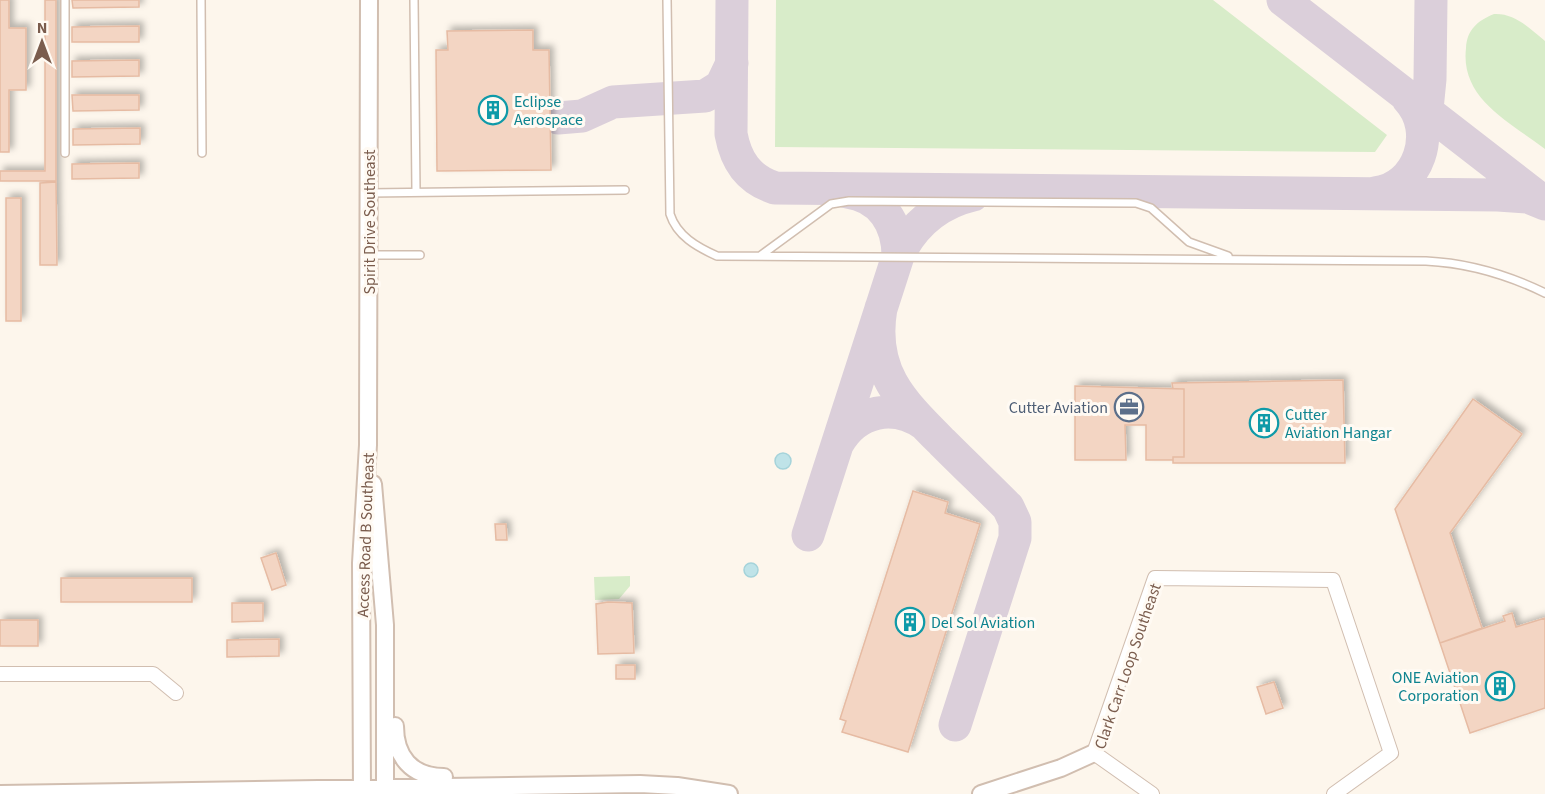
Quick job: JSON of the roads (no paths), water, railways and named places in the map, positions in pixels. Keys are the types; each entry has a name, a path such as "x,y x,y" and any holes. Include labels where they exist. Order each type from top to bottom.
{"street":[{"name":"Spirit Drive Southeast","path":"368,445 369,0"},
{"name":"Access Road B Southeast","path":"368,445 385,625 385,790"},
{"name":"Access Road B Southeast","path":"362,790 361,563 368,445"},
{"name":"Clark Carr Loop Southeast","path":"1152,794 1094,753 1155,578 1333,580 1391,753 1334,794"},
{"path":"385,625 394,657 395,741 402,759 415,770 428,776 499,776 521,785"},
{"path":"0,674 153,674 176,693"},
{"path":"981,794 1061,768 1094,753"},
{"path":"0,794 385,790 521,785 729,794"}],"lane":[{"path":"65,0 65,153"},
{"path":"201,0 202,153"},
{"path":"414,0 416,191"},
{"path":"667,0 672,221 693,244 711,253 728,258 1444,262 1500,274 1545,294"},
{"path":"369,193 416,191 564,193 625,190"},
{"path":"752,258 770,251 831,204 849,201 1136,203 1151,208 1189,242 1197,246 1227,256 1254,260"},
{"path":"369,255 420,255"}],"water":[{"path":"783,453 789,455 791,461 789,467 783,469 777,467 775,461 777,455"},
{"path":"748,563 754,563 758,570 754,577 748,577 744,573 744,567"}],"place":[{"name":"Eclipse Aerospace","path":"493,110"},
{"name":"Cutter Aviation","path":"1129,407"},
{"name":"Cutter Aviation Hangar","path":"1264,423"},
{"name":"Del Sol Aviation","path":"910,622"},
{"name":"ONE Aviation Corporation","path":"1500,686"}]}
